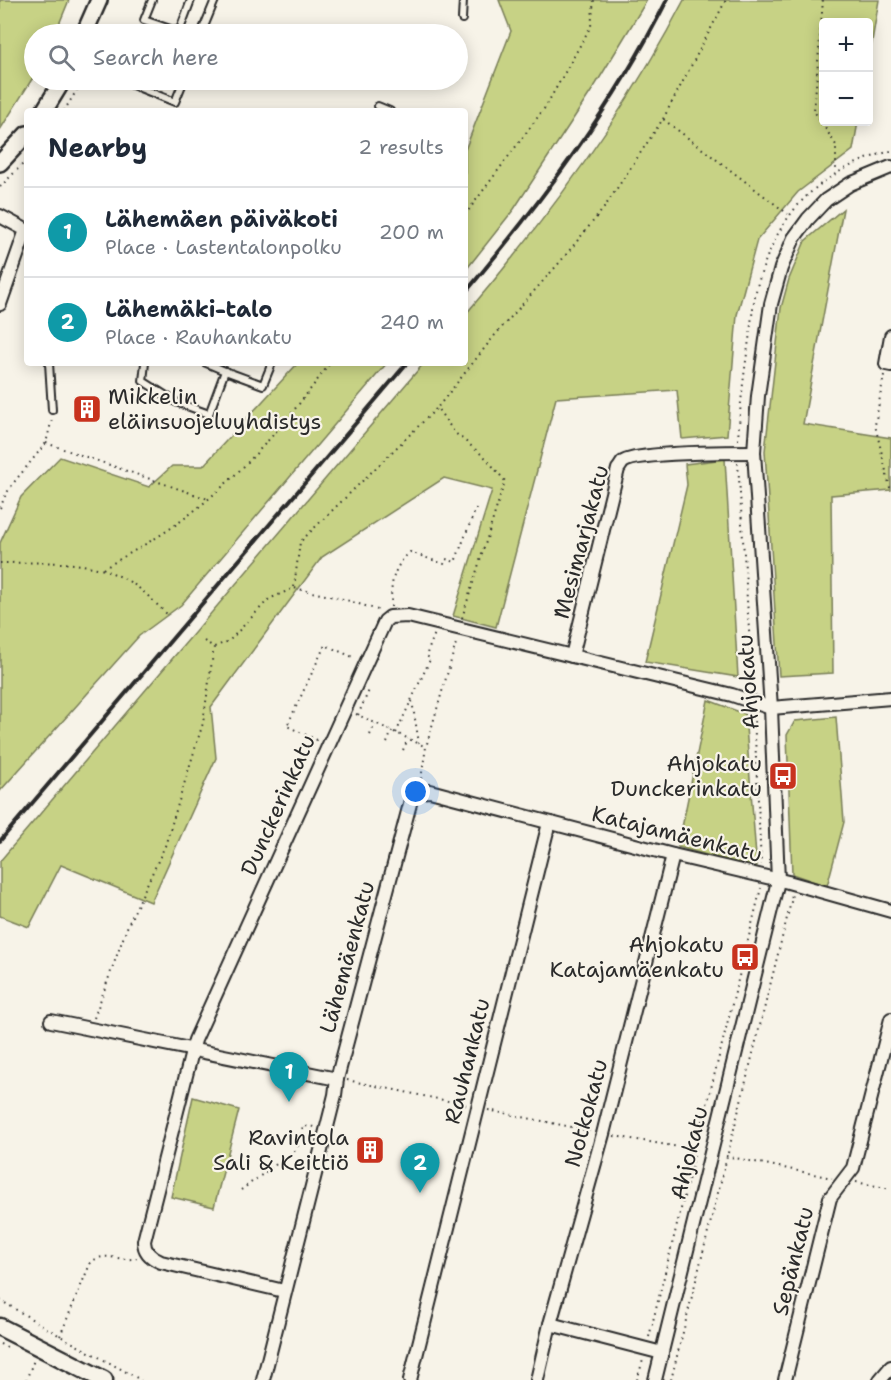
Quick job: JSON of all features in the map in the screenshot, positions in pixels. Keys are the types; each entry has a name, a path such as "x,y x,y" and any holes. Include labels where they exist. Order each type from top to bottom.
{"main road":[{"path":"0,1327 104,1380"}],"street":[{"path":"88,24 99,0"},
{"path":"46,108 57,90"},
{"path":"0,163 24,137"},
{"name":"Ahjokatu","path":"655,1380 778,881 771,708 754,452 758,396 771,304 781,268 794,238 808,219 826,200 850,184 891,167"},
{"path":"0,216 24,228"},
{"path":"0,304 24,238"},
{"path":"888,364 891,336"},
{"name":"Mesimarjakatu","path":"572,656 618,470 624,462 634,458 692,453 754,452"},
{"path":"390,616 461,623 572,656 732,695 771,708 891,698"},
{"name":"Dunckerinkatu","path":"284,1291 161,1262 148,1255 144,1246 192,1049 328,745 385,621 390,616"},
{"name":"Katajamäenkatu","path":"418,792 430,791 891,911"},
{"name":"Lähemäenkatu","path":"263,1380 335,1095 337,1078 411,800 418,792"},
{"name":"Rauhankatu","path":"410,1380 549,823"},
{"name":"Notkokatu","path":"537,1380 550,1324 603,1134 673,855"},
{"name":"Sepänkatu","path":"785,1380 830,1198 853,1168 891,1019"},
{"path":"51,1021 337,1078"},
{"path":"550,1324 662,1353"},
{"path":"880,1380 891,1366"}],"lane":[{"path":"152,0 144,20 156,24"},
{"path":"182,24 191,0"},
{"path":"205,24 215,0"},
{"path":"462,19 463,0"},
{"path":"145,90 175,102"},
{"path":"173,108 180,90"},
{"path":"378,106 383,108"},
{"path":"48,366 51,410"},
{"path":"145,366 143,381 176,402 209,414 225,371"},
{"path":"213,366 264,385 271,366"}],"path":[{"path":"468,211 546,106 591,26 594,0"},
{"path":"294,588 300,542 437,408 495,334 560,262 604,208 663,119 726,0"},
{"path":"823,0 814,111 836,145 836,172"},
{"path":"66,108 77,90"},
{"path":"663,119 789,214"},
{"path":"0,187 24,163"},
{"path":"888,364 875,425 891,492"},
{"path":"104,569 170,529 209,499 296,410 328,366"},
{"path":"418,792 426,747 505,481 486,458 455,433 437,408"},
{"path":"0,508 15,481 46,443 52,418 51,410"},
{"path":"46,443 209,499"},
{"path":"390,616 391,586 398,563 410,552 444,564 446,559 455,562 476,508"},
{"path":"0,562 78,564 104,569 135,585 167,614"},
{"path":"214,647 229,641 269,599 294,588 379,609 390,616"},
{"path":"387,743 412,701 430,658 426,656 436,630"},
{"path":"204,641 214,647"},
{"path":"328,745 286,726 325,645 366,663"},
{"path":"90,1029 128,926 165,846 203,723 214,647"},
{"path":"637,1380 761,890 754,687"},
{"path":"358,715 370,688"},
{"path":"412,701 420,743"},
{"path":"351,712 426,747"},
{"path":"370,735 375,723"},
{"path":"403,750 408,738"},
{"path":"337,1078 603,1134"},
{"path":"241,1190 297,1149 303,1126 309,1126"},
{"path":"844,1180 891,1190"},
{"path":"60,1336 90,1264 95,1258 102,1256 130,1260 141,1257 138,1251"},
{"path":"0,1300 141,1380"},
{"path":"26,1380 34,1360"}],"green space":[{"path":"0,0 69,0 59,24 24,24 25,90 0,130"},
{"path":"499,0 647,0 596,84 514,209 468,267 468,142 511,31"},
{"path":"684,0 879,0 873,35 873,18 819,18 819,126 857,126 853,150 798,192 757,240 737,315 727,435 682,439 677,390 556,398 496,627 453,616 492,490 444,478 322,557 211,707 216,758 151,902 61,865 29,927 0,916 0,861 421,366 468,366 468,311 526,241 584,164 637,84"},
{"path":"843,209 803,424 891,438 891,490 831,495 833,673 779,676 765,451 781,308 789,279 805,241"},
{"path":"295,366 384,366 181,605 139,636 0,791 0,543 21,497 60,457 149,487 172,466 203,466"},
{"path":"725,459 738,677 645,662 687,485 685,464"},
{"path":"708,700 745,714 757,869 678,847"},
{"path":"836,717 844,822 827,886 792,874 787,735 795,721"},
{"path":"193,1097 239,1110 214,1207 171,1197"}],"railway":[{"path":"468,289 575,152 624,78 667,0"},
{"path":"0,841 404,366"}],"place":[{"name":"Mikkelin eläinsuojeluyhdistys","path":"87,409"},
{"name":"Ahjokatu Dunckerinkatu","path":"783,776"},
{"name":"Ahjokatu Katajamäenkatu","path":"745,957"},
{"name":"Lähemäen päiväkoti","path":"289,1102"},
{"name":"Ravintola Sali & Keittiö","path":"370,1150"},
{"name":"Lähemäki-talo","path":"420,1193"}]}
